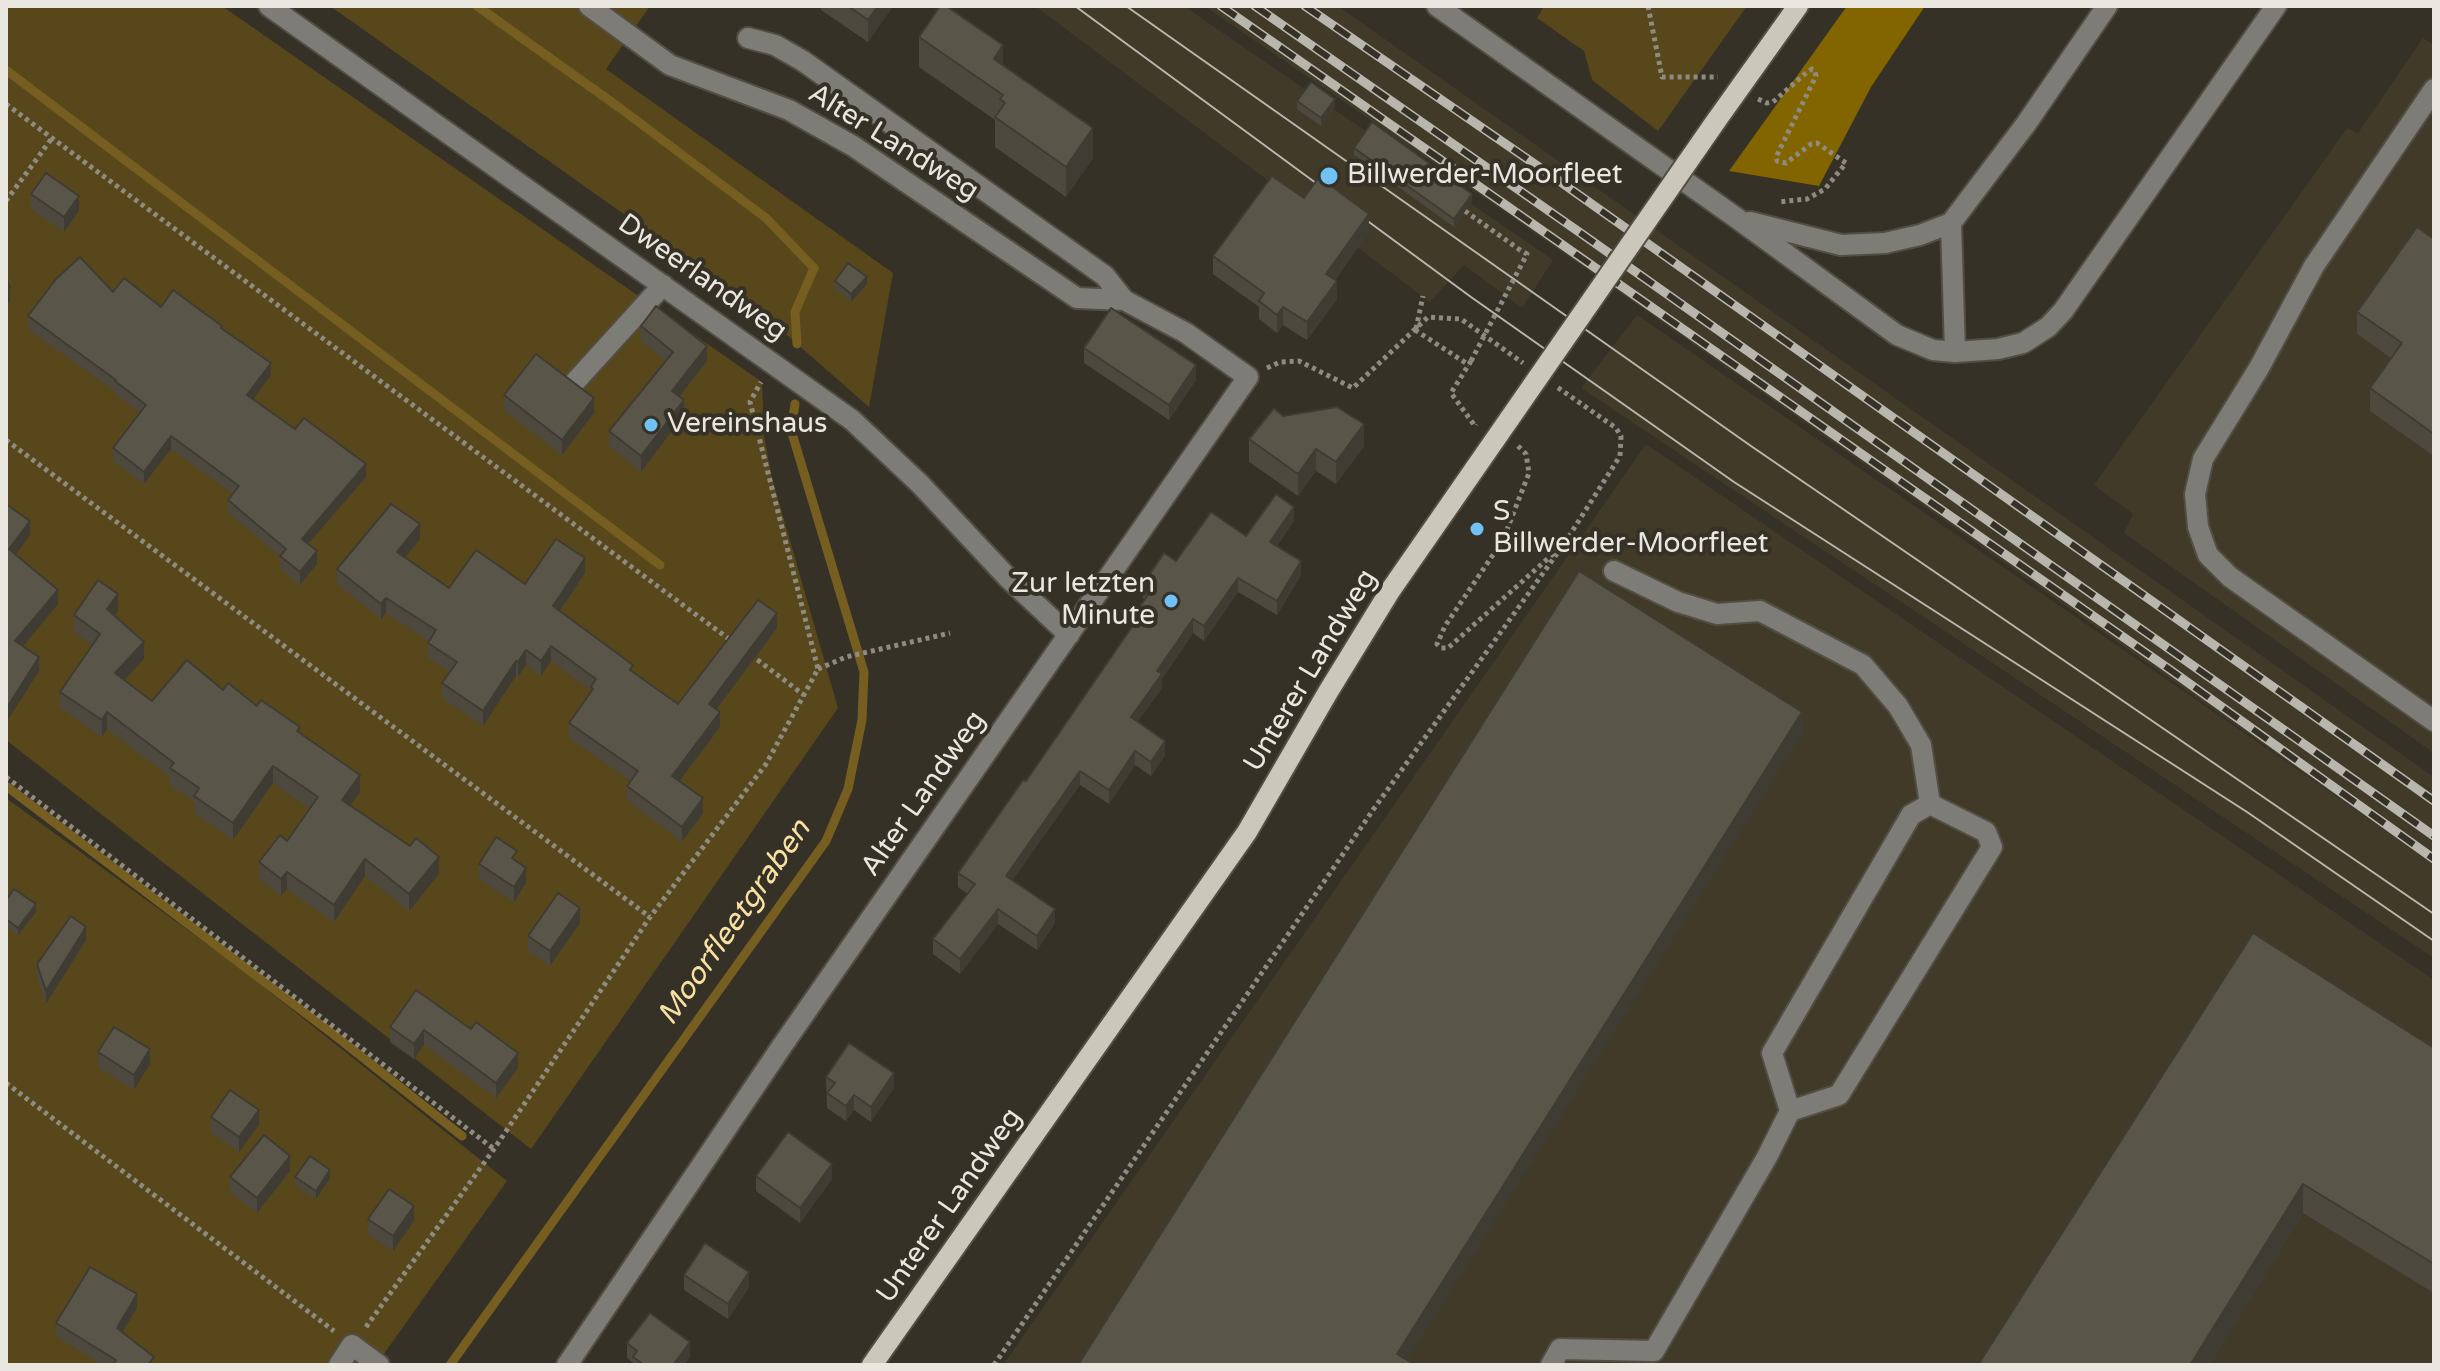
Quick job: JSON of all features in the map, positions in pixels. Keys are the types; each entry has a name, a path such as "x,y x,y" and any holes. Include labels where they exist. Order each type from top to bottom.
{"main road":[{"name":"Unterer Landweg","path":"872,1365 1247,832 1390,591 1798,6"}],"street":[{"name":"Dweerlandweg","path":"269,6 852,420 920,484 1008,578 1069,635"},
{"name":"Alter Landweg","path":"589,6 670,65 789,110 853,146 1077,298 1124,300"},
{"path":"1437,6 1897,335 1933,350 1955,352 1998,349 2023,343 2048,327 2073,298 2276,6"},
{"path":"1738,219 1841,245 1885,243 1920,235 1951,223 2026,124 2107,6"},
{"name":"Alter Landweg","path":"567,1365 782,1046 1248,377 1186,333 1124,300 1105,276 803,61 775,45 748,38"},
{"path":"2434,89 2314,266 2259,368 2203,459 2195,494 2198,527 2208,555 2230,577 2434,721"},
{"path":"1951,223 1955,352"},
{"path":"574,383 663,285"},
{"path":"1614,571 1678,602 1717,614 1760,611 1863,665 1898,706 1921,745 1930,804"},
{"path":"1790,1111 1839,1095 1992,847 1986,832 1930,804"},
{"path":"1551,1365 1560,1349 1654,1351 1767,1157 1790,1111 1772,1053 1911,815 1930,804"},
{"path":"339,1365 352,1345 379,1365"}],"path":[{"path":"1648,6 1662,77 1721,77 1767,103 1773,102 1807,72 1815,71 1816,76 1776,157 1777,161 1786,163 1811,144 1817,143 1846,163 1825,189 1807,199 1776,202"},
{"path":"6,104 804,695"},
{"path":"6,201 52,138"},
{"path":"1460,218 1471,201"},
{"path":"1465,211 1527,254 1451,393 1475,426 1482,416 1506,424 1526,454 1529,473 1503,540 1445,626 1437,644 1448,648 1564,544"},
{"path":"1248,377 1280,362 1299,361 1353,388 1415,330 1423,296"},
{"path":"1415,330 1470,363"},
{"path":"772,362 750,402 818,669"},
{"path":"6,440 650,917"},
{"path":"994,1365 1373,810 1564,544 1617,462"},
{"path":"6,1083 352,1345 494,1149 650,917 766,764 818,669 846,657 950,633"},
{"path":"6,777 494,1149"}],"shaded area":[{"path":"6,6 222,6 762,382 764,436 772,478 838,708 531,1149 6,740"},
{"path":"330,6 650,6 606,69 893,273 869,407 755,307"},
{"path":"1035,6 1184,6 1553,260 1522,308 1464,265 1430,302"},
{"path":"1204,6 1338,6 2434,777 2434,958 1581,388 1637,315 2378,825 1512,217"},
{"path":"1544,6 1747,6 1658,131 1592,80 1584,51 1537,18"},
{"path":"1847,6 1925,6 1871,87 1819,186 1729,171"},
{"path":"2423,38 2434,45 2434,753 2124,533 2133,514 2094,485 2347,128 2358,133"},
{"path":"1646,444 2434,980 2434,1365 1003,1365"},
{"path":"6,798 240,968 507,1181 376,1365 6,1365"}],"building":[{"path":"848,6 878,6 868,20"},
{"path":"940,6 946,6 1003,45 994,59 1093,128 1066,167 995,117 1005,103 1000,99 1003,95 919,37"},
{"path":"1311,82 1335,99 1321,118 1297,101"},
{"path":"1372,122 1472,194 1454,219 1354,148"},
{"path":"46,173 79,196 64,217 31,194"},
{"path":"1272,176 1304,198 1319,177 1369,214 1326,274 1337,281 1307,322 1283,307 1277,315 1259,301 1264,293 1213,256"},
{"path":"2417,227 2434,239 2434,434 2370,388 2402,343 2357,312"},
{"path":"80,257 113,292 124,278 161,307 173,290 271,363 247,395 295,429 304,418 366,464 302,539 317,551 300,572 280,556 286,549 228,500 239,486 171,436 144,472 113,448 146,405 28,316 56,279"},
{"path":"848,263 867,277 851,294 835,281"},
{"path":"656,306 707,346 672,391 684,400 641,456 609,431 673,352 641,326"},
{"path":"1111,308 1196,365 1169,405 1084,348"},
{"path":"536,354 594,398 562,440 504,395"},
{"path":"1337,407 1364,424 1336,462 1316,449 1298,474 1249,439 1274,408 1283,416"},
{"path":"1276,494 1294,507 1270,542 1301,561 1277,601 1238,578 1204,626 1193,619 1157,671 1162,674 1131,717 1165,741 1151,762 1135,751 1109,790 1080,771 1006,876 1055,909 1037,936 998,909 960,959 933,939 975,884 958,873 1023,780 1026,781 1140,615 1136,612 1151,590 1143,584 1164,553 1176,561 1211,512 1246,536"},
{"path":"6,504 30,521 9,549 58,590 15,641 39,657 6,709"},
{"path":"391,504 420,524 397,552 449,588 476,550 525,584 556,539 585,558 553,606 633,665 630,670 678,704 758,600 777,613 709,704 720,712 672,776 703,798 682,827 627,786 638,771 569,723 593,689 591,687 596,679 551,646 541,661 526,650 483,711 442,683 457,662 428,643 436,630 386,598 381,604 337,569"},
{"path":"1579,571 1802,712 1397,1354 1415,1365 1078,1365"},
{"path":"98,580 118,594 107,609 144,642 115,673 152,701 187,660 223,690 228,683 257,706 261,700 300,727 297,731 360,775 342,800 410,846 416,838 439,857 409,894 365,859 334,905 287,872 281,879 259,862 280,835 287,841 318,797 273,766 233,823 194,796 199,788 170,768 174,763 107,712 102,720 60,692 100,634 74,615"},
{"path":"496,837 517,851 512,858 526,868 514,887 479,864"},
{"path":"14,889 36,904 18,928 6,919 6,900"},
{"path":"558,893 580,908 550,951 528,936"},
{"path":"71,916 86,927 46,991 37,964"},
{"path":"2253,933 2434,1048 2434,1264 2303,1184 2190,1365 1978,1365"},
{"path":"416,990 471,1029 476,1022 518,1053 496,1083 424,1030 414,1044 390,1027"},
{"path":"114,1027 150,1049 134,1075 98,1052"},
{"path":"849,1043 894,1073 871,1107 854,1095 846,1106 827,1093 835,1083 826,1077"},
{"path":"230,1090 259,1110 239,1137 211,1117"},
{"path":"788,1132 832,1164 800,1208 756,1176"},
{"path":"264,1135 290,1156 257,1198 230,1177"},
{"path":"310,1156 330,1170 316,1191 295,1177"},
{"path":"389,1189 414,1206 393,1236 368,1219"},
{"path":"705,1243 749,1272 728,1304 684,1275"},
{"path":"90,1267 137,1294 117,1328 154,1357 148,1365 115,1365 116,1360 56,1323"},
{"path":"650,1313 690,1342 673,1365 644,1365 633,1357 637,1351 627,1343"}],"waterway":[{"path":"477,6 766,218 814,268 795,312 797,344"},
{"path":"6,70 660,565"},
{"name":"Moorfleetgraben","path":"450,1365 826,841 848,789 862,720 864,672 791,430 795,404"},
{"path":"6,786 462,1136"}],"tram line":[{"path":"1075,6 1471,297 1734,482 2247,812 2434,941"},
{"path":"1126,6 1751,446 2434,914"}],"railway":[{"path":"1221,6 2169,669 2434,859"},
{"path":"1255,6 2434,836"},
{"path":"1305,6 1555,178 2434,801"}],"place":[{"name":"Billwerder-Moorfleet","path":"1329,176"},
{"name":"Vereinshaus","path":"651,425"},
{"name":"S Billwerder-Moorfleet","path":"1477,529"},
{"name":"Zur letzten Minute","path":"1171,601"}]}
